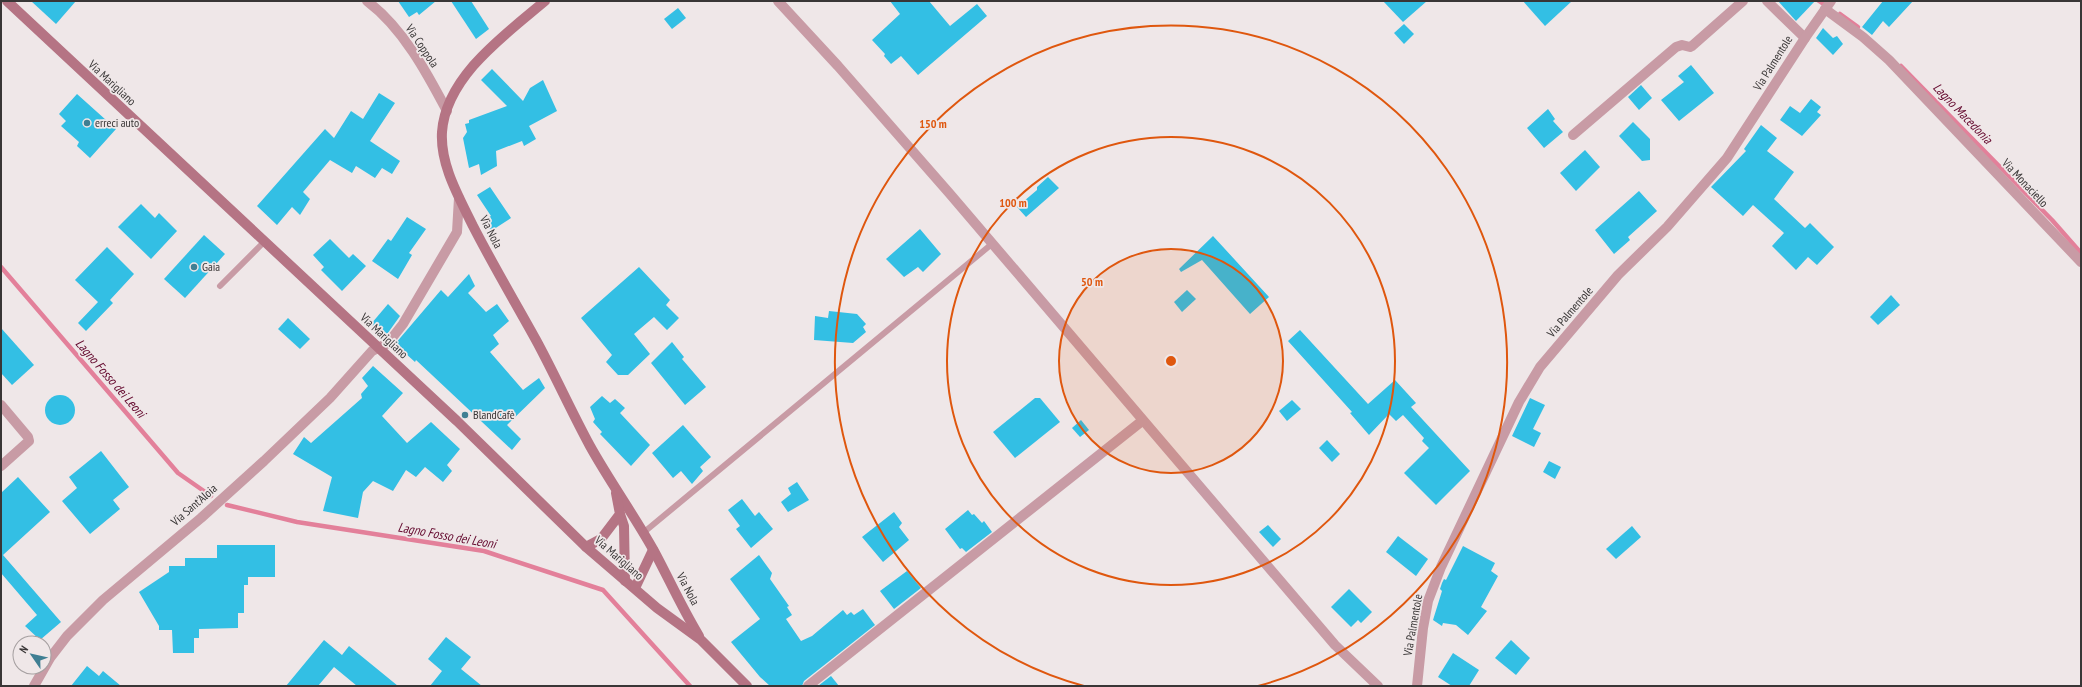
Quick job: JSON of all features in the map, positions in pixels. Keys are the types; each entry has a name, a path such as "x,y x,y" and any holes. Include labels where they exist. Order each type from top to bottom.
{"street":[{"name":"Via Marigliano","path":"7,1 377,347 586,546 657,608 701,640 747,686"},
{"name":"Via Coppola","path":"367,1 398,31 432,84 447,111"},
{"name":"Via Nola","path":"545,1 516,26 467,73 457,87 447,111 442,132 446,166 494,267 536,341 589,444 615,489 654,550 678,600 701,640"},
{"path":"778,1 838,66 992,243 1142,421 1335,645 1378,686"},
{"path":"1573,135 1676,47 1682,45 1692,46 1743,1"},
{"path":"1767,1 1805,38"},
{"name":"Via Palmentole","path":"1417,686 1427,608 1441,567 1519,402 1536,373 1618,275 1667,227 1727,158 1828,5"},
{"name":"Via Monaciello","path":"1828,5 1889,60 2081,262"},
{"name":"Via Sant'Aloia","path":"34,686 50,658 67,636 103,600 201,518 330,398 377,347 388,343 403,324 457,232 460,198"},
{"path":"1,405 28,437 29,441 1,466"},
{"path":"808,686 1142,421"},
{"name":"Via Nola","path":"615,489 624,526 625,581"},
{"path":"586,546 601,539 620,514"},
{"path":"635,588 654,550"}],"lane":[{"path":"220,286 264,242"},
{"path":"643,533 992,243"}],"building":[{"path":"31,1 76,1 56,24"},
{"path":"398,1 436,1 419,15 417,12 409,17"},
{"path":"451,1 471,1 489,29 476,39"},
{"path":"890,1 929,1 950,26 977,4 987,16 918,75 901,56 891,64 884,56 885,54 872,40 900,14"},
{"path":"1383,1 1427,1 1403,22"},
{"path":"1523,1 1572,1 1545,26"},
{"path":"1778,1 1815,1 1796,21"},
{"path":"1883,1 1913,1 1889,27 1883,21 1872,35 1862,27"},
{"path":"678,8 686,18 672,29 664,19"},
{"path":"1404,24 1414,34 1404,44 1394,33"},
{"path":"1823,28 1833,38 1837,36 1843,44 1833,55 1816,38"},
{"path":"1691,65 1714,93 1679,121 1661,100 1684,82 1678,76"},
{"path":"492,69 523,101 530,88 543,80 557,111 529,126 536,139 524,146 522,141 496,151 497,166 481,175 479,164 469,168 463,138 467,132 465,124 469,123 469,120 507,106 481,80"},
{"path":"1641,85 1652,98 1639,110 1628,97"},
{"path":"379,93 395,103 370,141 400,161 392,174 382,168 375,178 356,166 352,173 330,160 303,192 310,199 300,215 292,207 277,225 257,206 325,129 334,138 351,111 363,119"},
{"name":"erreci auto","path":"77,94 116,129 90,158 77,146 79,142 61,126 66,121 59,114"},
{"path":"1811,99 1821,107 1817,112 1821,115 1802,136 1780,120 1790,106 1800,113"},
{"path":"1548,109 1555,119 1553,121 1563,132 1544,148 1527,128"},
{"path":"1633,122 1650,139 1650,160 1642,161 1619,136"},
{"path":"1761,125 1777,138 1767,151 1794,172 1774,199 1805,228 1810,223 1834,247 1817,265 1808,257 1796,270 1772,246 1784,233 1753,205 1743,216 1711,187 1746,151 1744,149"},
{"path":"1585,150 1600,167 1576,191 1560,173"},
{"path":"1048,177 1059,188 1026,217 1017,207 1037,190 1037,187"},
{"path":"490,187 511,218 491,231 484,220 491,216 477,195"},
{"path":"1639,191 1657,211 1628,237 1630,240 1614,254 1595,230"},
{"path":"141,204 155,218 159,213 177,231 151,259 118,227"},
{"path":"407,217 426,229 409,253 412,255 398,279 372,261 388,239 391,241"},
{"path":"920,229 941,254 923,272 918,267 904,277 886,259"},
{"name":"Gaia","path":"204,235 225,254 185,298 164,279"},
{"path":"1213,236 1269,297 1250,314 1202,260 1181,272 1179,269"},
{"path":"330,239 349,258 353,254 366,266 342,291 321,270 324,267 313,255"},
{"path":"107,247 134,274 110,300 113,303 86,331 78,323 98,302 75,280"},
{"path":"639,267 670,300 666,305 679,318 667,330 654,317 634,334 650,354 628,375 618,375 606,362 612,355 581,318"},
{"path":"469,274 475,286 468,293 486,312 497,304 509,321 493,335 499,344 490,352 523,390 539,378 545,388 507,425 521,439 512,450 416,360 415,362 395,344 441,290 448,297"},
{"path":"1187,290 1196,299 1182,312 1174,302"},
{"path":"1891,295 1900,305 1878,325 1870,317"},
{"path":"388,304 400,316 385,337 371,324"},
{"path":"829,311 857,314 866,324 863,327 866,332 853,343 814,340 815,316 828,318"},
{"path":"288,318 310,339 300,349 278,329"},
{"path":"1,328 34,365 12,385 1,373"},
{"path":"1300,330 1368,404 1395,380 1416,403 1411,407 1470,471 1436,505 1404,473 1429,448 1422,441 1424,438 1403,415 1396,421 1389,414 1369,435 1350,413 1352,412 1288,341"},
{"path":"672,342 684,357 682,359 706,387 685,405 651,363"},
{"path":"373,366 403,393 382,416 407,443 431,422 460,449 447,465 452,471 443,482 425,467 416,477 406,470 393,491 373,481 363,492 358,518 323,511 332,477 293,454 304,437 311,443 362,398 361,394 368,386 362,378"},
{"path":"60,395 71,399 75,410 71,421 60,425 49,421 45,410 49,399"},
{"path":"602,396 610,403 615,399 625,408 620,413 650,445 631,466 600,434 602,432 593,422 595,419 590,407"},
{"path":"1035,398 1040,398 1060,422 1015,458 993,432"},
{"path":"1530,398 1545,405 1533,429 1541,433 1534,447 1512,436"},
{"path":"1292,400 1301,409 1287,421 1279,411"},
{"path":"1081,420 1089,430 1080,437 1072,428"},
{"path":"683,425 711,457 700,467 703,471 692,484 681,471 673,478 652,453"},
{"path":"1327,440 1340,454 1332,462 1319,448"},
{"path":"101,451 129,487 113,500 120,509 90,534 62,501 77,488 69,477"},
{"path":"1549,461 1561,467 1555,479 1543,472"},
{"path":"18,477 50,512 3,555 61,622 46,635 35,635 25,626 37,615 1,573 1,493"},
{"path":"797,482 809,500 788,512 781,502 791,494 788,488"},
{"path":"742,499 755,516 759,512 773,529 751,548 736,529 740,526 728,510"},
{"path":"968,510 982,523 984,521 992,532 966,552 962,548 960,549 945,529"},
{"path":"894,512 902,523 899,527 909,540 883,562 862,537"},
{"path":"1268,525 1281,539 1273,547 1259,532"},
{"path":"1632,526 1641,537 1616,559 1606,549"},
{"path":"1398,536 1428,559 1416,576 1386,552"},
{"path":"217,545 275,545 275,577 248,577 248,585 244,585 244,613 238,613 238,628 199,629 199,638 194,638 194,653 173,653 172,630 159,630 159,626 139,592 169,572 169,566 185,566 185,558 217,558"},
{"path":"1463,546 1495,563 1491,571 1498,576 1481,607 1487,611 1468,635 1456,625 1443,623 1442,626 1433,620 1442,591 1440,589 1442,583 1444,579 1446,580"},
{"path":"759,555 772,573 770,579 789,606 787,607 792,615 786,619 801,641 812,636 843,610 847,615 851,612 854,615 863,609 875,625 804,681 802,686 770,686 760,677 731,642 760,619 730,579"},
{"path":"907,571 921,588 894,609 880,591"},
{"path":"1349,589 1372,612 1361,623 1358,620 1351,627 1331,607"},
{"path":"446,637 471,657 461,669 482,686 430,686 442,671 428,659"},
{"path":"324,640 342,655 349,646 398,686 357,686 334,667 318,686 286,686"},
{"path":"1511,640 1530,658 1516,675 1495,658"},
{"path":"1453,653 1479,670 1469,686 1452,686 1438,677"},
{"path":"87,666 99,676 103,671 121,686 71,686"},
{"path":"831,676 839,686 818,686"}],"waterway":[{"name":"Lagno Macedonia","path":"1819,1 1828,7"},
{"name":"Lagno Macedonia","path":"1840,14 1858,27"},
{"name":"Lagno Macedonia","path":"1901,66 2052,220 2081,253"},
{"name":"Lagno Fosso dei Leoni","path":"1,267 178,473 211,496"},
{"name":"Lagno Fosso dei Leoni","path":"227,505 297,522 484,551 603,590 690,686"}],"place":[{"name":"erreci auto","path":"87,123"},
{"name":"Gaia","path":"194,267"},
{"name":"BlandCafè","path":"465,415"}]}
